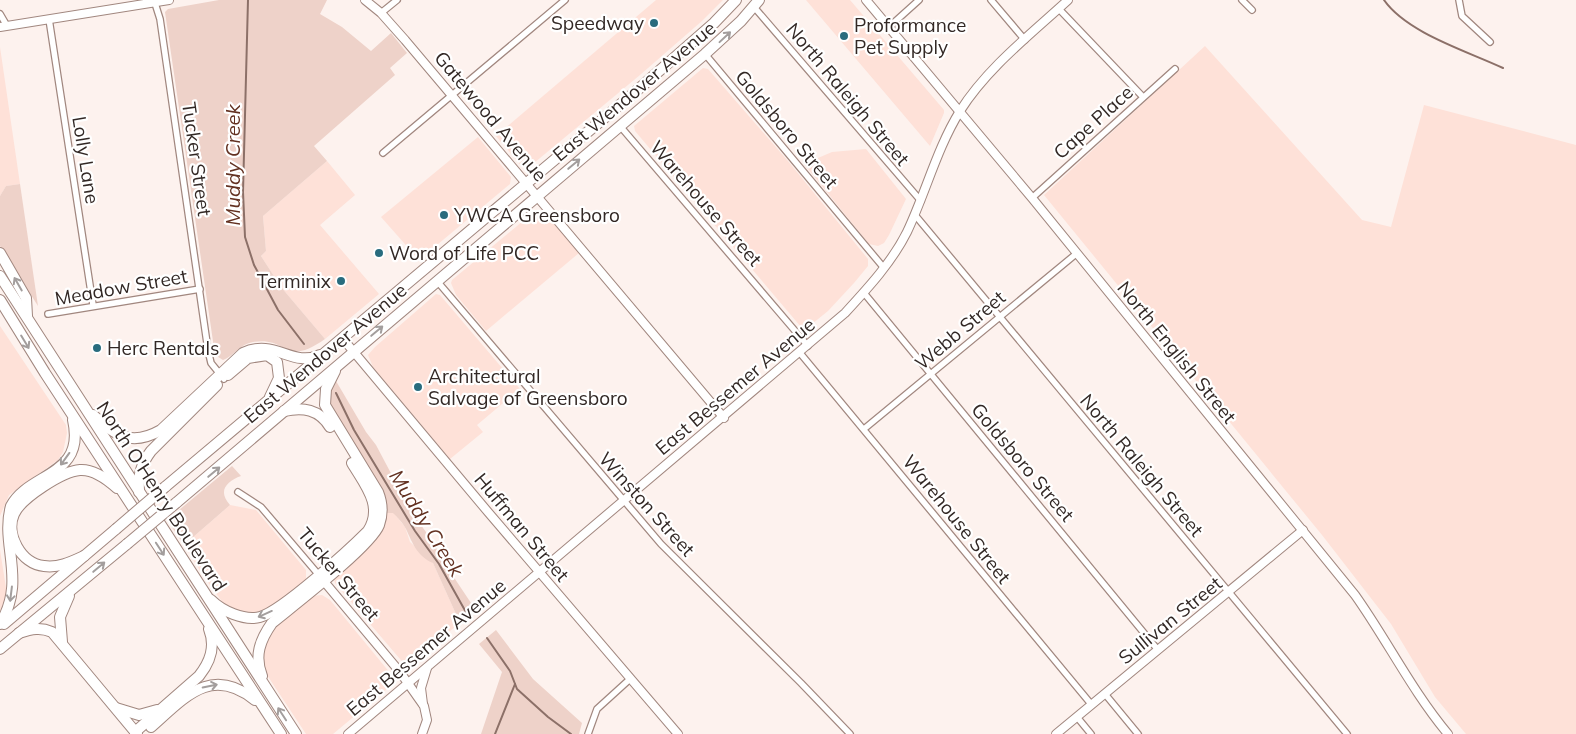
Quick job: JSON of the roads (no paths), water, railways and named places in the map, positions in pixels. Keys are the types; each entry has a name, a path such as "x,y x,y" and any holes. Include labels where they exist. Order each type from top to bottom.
{"highway":[{"name":"East Wendover Avenue","path":"0,626 343,339 697,38 736,0"},
{"name":"East Wendover Avenue","path":"0,649 176,503 705,54 732,30 756,3"},
{"path":"0,253 26,298 27,317"},
{"name":"North O'Henry Boulevard","path":"0,276 296,734"},
{"name":"North O'Henry Boulevard","path":"0,300 72,414 281,734"},
{"path":"139,493 138,480 142,463 243,352 256,347 268,347 290,356 304,358 315,357 326,352"},
{"path":"85,409 120,435 132,439 147,438 161,430 221,377 248,358 267,355 277,362 280,372 268,401"},
{"path":"199,586 214,602 230,612 248,618 270,613 372,537 382,516 381,499 325,405 326,389 340,363"},
{"path":"269,693 259,668 258,650 261,638 272,623 368,531 374,520 374,501 325,419 315,412 304,409 283,411"},
{"path":"0,626 7,612 12,586 5,533 6,519 12,504 25,491 54,472 65,461 73,448 76,432 72,414"},
{"path":"84,556 62,566 42,566 25,558 15,544 12,530 14,514 23,502 36,492 66,474 80,470 95,472 124,494"},
{"path":"63,645 59,629 60,616 72,590"},
{"path":"138,733 161,709 199,676 207,666 212,652 212,638 203,614"},
{"path":"19,633 32,628 52,632 138,733"},
{"path":"138,733 158,721 206,685 235,686 262,705"},
{"path":"116,708 139,715 161,709"},
{"path":"155,734 158,721"}],"street":[{"path":"0,14 4,26 169,0"},
{"name":"Gatewood Avenue","path":"365,0 382,13 724,418"},
{"path":"382,13 396,0"},
{"path":"383,153 565,0"},
{"name":"North English Street","path":"866,0 1032,198 1355,595 1377,627 1427,709 1448,734"},
{"path":"889,27 919,0"},
{"path":"991,0 1025,40"},
{"name":"East Bessemer Avenue","path":"348,734 846,313 884,268 903,239 959,112 987,76 1068,0"},
{"path":"1242,0 1252,10"},
{"path":"1459,0 1462,16 1490,42"},
{"name":"Tucker Street","path":"154,1 160,20 210,357 221,377"},
{"name":"North Raleigh Street","path":"756,3 921,201"},
{"path":"1059,9 1143,97"},
{"name":"Lolly Lane","path":"49,19 93,305"},
{"name":"Goldsboro Street","path":"705,54 884,268"},
{"name":"Cape Place","path":"1032,198 1175,69"},
{"name":"Warehouse Street","path":"620,126 808,346"},
{"name":"North Raleigh Street","path":"914,215 1347,734"},
{"name":"Webb Street","path":"864,429 1076,254"},
{"name":"Winston Street","path":"437,281 623,501 678,562 818,699 850,734"},
{"name":"Meadow Street","path":"48,314 200,288"},
{"name":"Goldsboro Street","path":"864,293 1158,650"},
{"name":"Huffman Street","path":"343,339 678,734"},
{"name":"Warehouse Street","path":"800,353 1091,704"},
{"name":"Tucker Street","path":"238,492 261,508 400,672 424,706"},
{"name":"Sullivan Street","path":"1056,734 1303,530"},
{"path":"422,734 427,720 421,688 427,668"},
{"path":"588,734 597,709 630,679"},
{"path":"1105,694 1138,734"},
{"path":"1077,717 1091,734"}],"waterway":[{"name":"Muddy Creek","path":"248,0 243,192 245,237 254,265 278,310 304,344"},
{"path":"1384,0 1394,12 1422,32 1503,68"},
{"name":"Muddy Creek","path":"336,393 354,430 415,531 439,564 467,614"},
{"path":"487,638 510,671 517,689 548,717 571,734"},
{"name":"Muddy Creek","path":"495,734 515,684"}],"place":[{"name":"Speedway","path":"654,23"},
{"name":"Proformance Pet Supply","path":"844,36"},
{"name":"YWCA Greensboro","path":"444,215"},
{"name":"Word of Life PCC","path":"379,253"},
{"name":"Terminix","path":"341,281"},
{"name":"Herc Rentals","path":"97,348"},
{"name":"Architectural Salvage of Greensboro","path":"418,387"}]}
